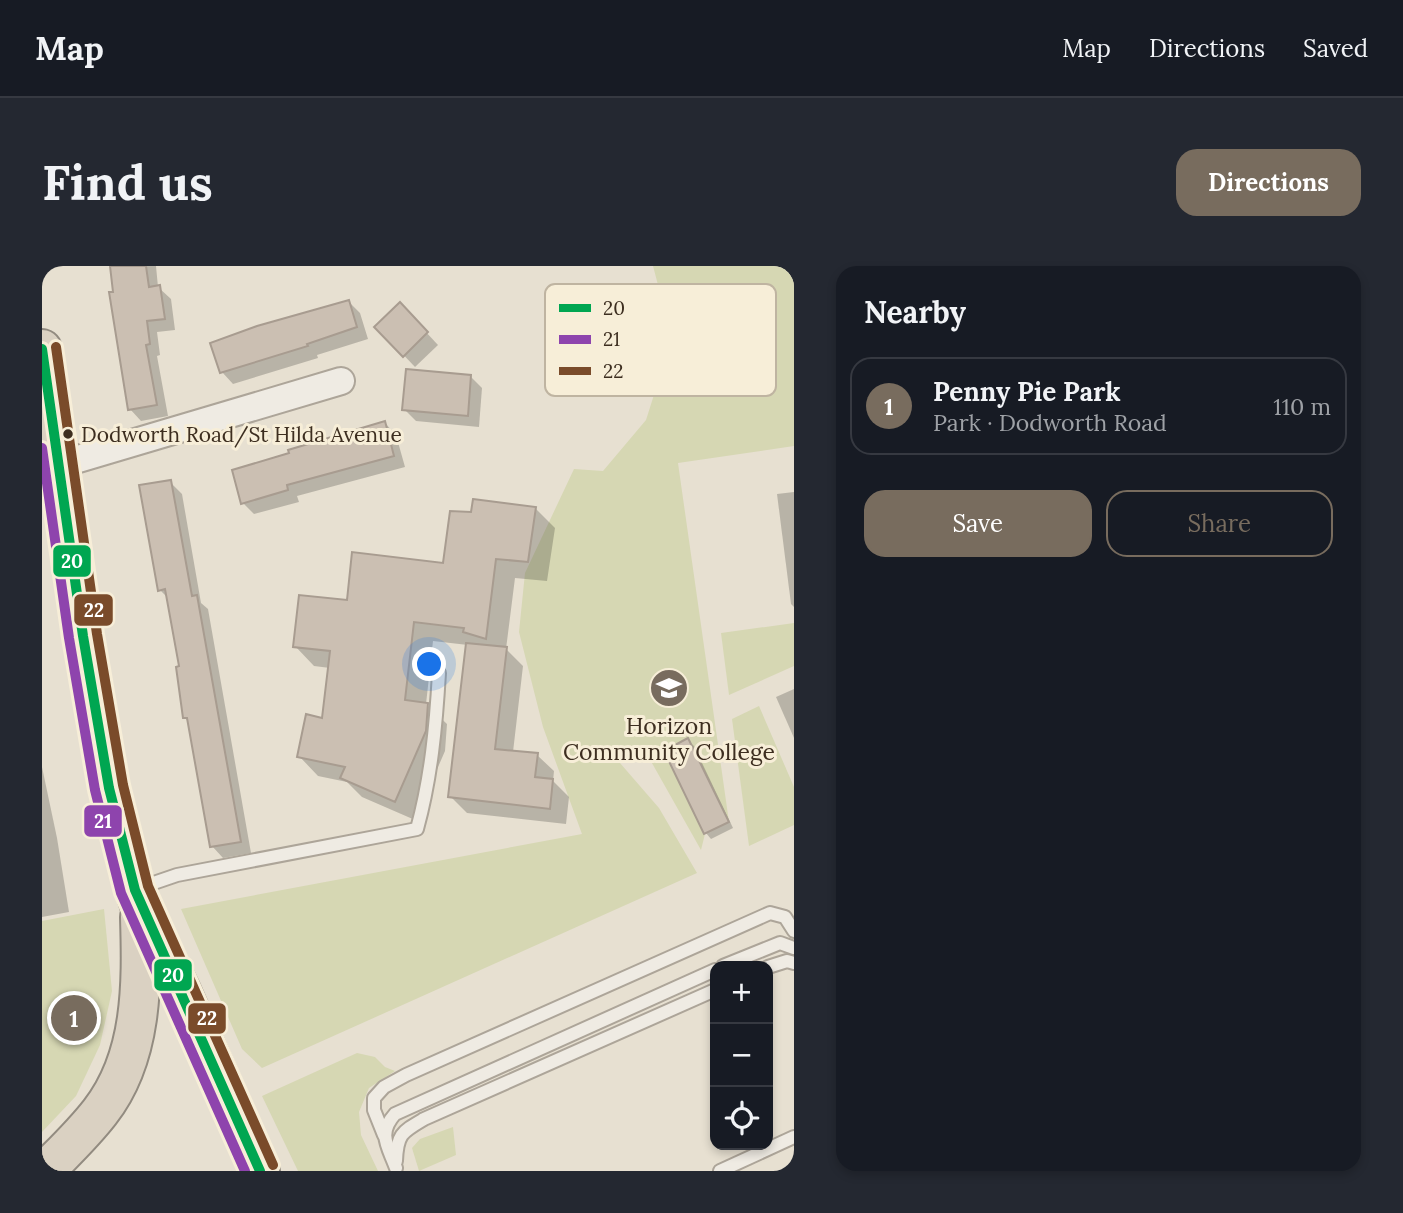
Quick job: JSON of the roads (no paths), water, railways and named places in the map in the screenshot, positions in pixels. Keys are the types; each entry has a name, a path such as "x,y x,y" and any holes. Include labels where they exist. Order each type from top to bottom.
{"highway":[{"path":"42,349 83,636 109,788 137,897 142,966 140,1000 131,1049 119,1081 101,1111 45,1171"},
{"path":"137,897 260,1171"}],"street":[{"path":"58,466 341,381"}],"lane":[{"path":"137,897 177,875 417,829 428,789 439,673"},
{"path":"397,1169 374,1110 374,1098 384,1087 770,913 785,917 794,931"},
{"path":"735,961 780,943 794,948"},
{"path":"773,965 787,961 794,963"},
{"path":"384,1135 386,1124 395,1114 710,972"},
{"path":"397,1169 396,1146 402,1132 424,1119 710,992"},
{"path":"720,1171 794,1137"}],"place":[{"name":"Dodworth Road/St Hilda Avenue","path":"68,434"},
{"name":"Horizon Community College","path":"669,688"},
{"name":"Penny Pie Park","path":"74,1018"}]}
